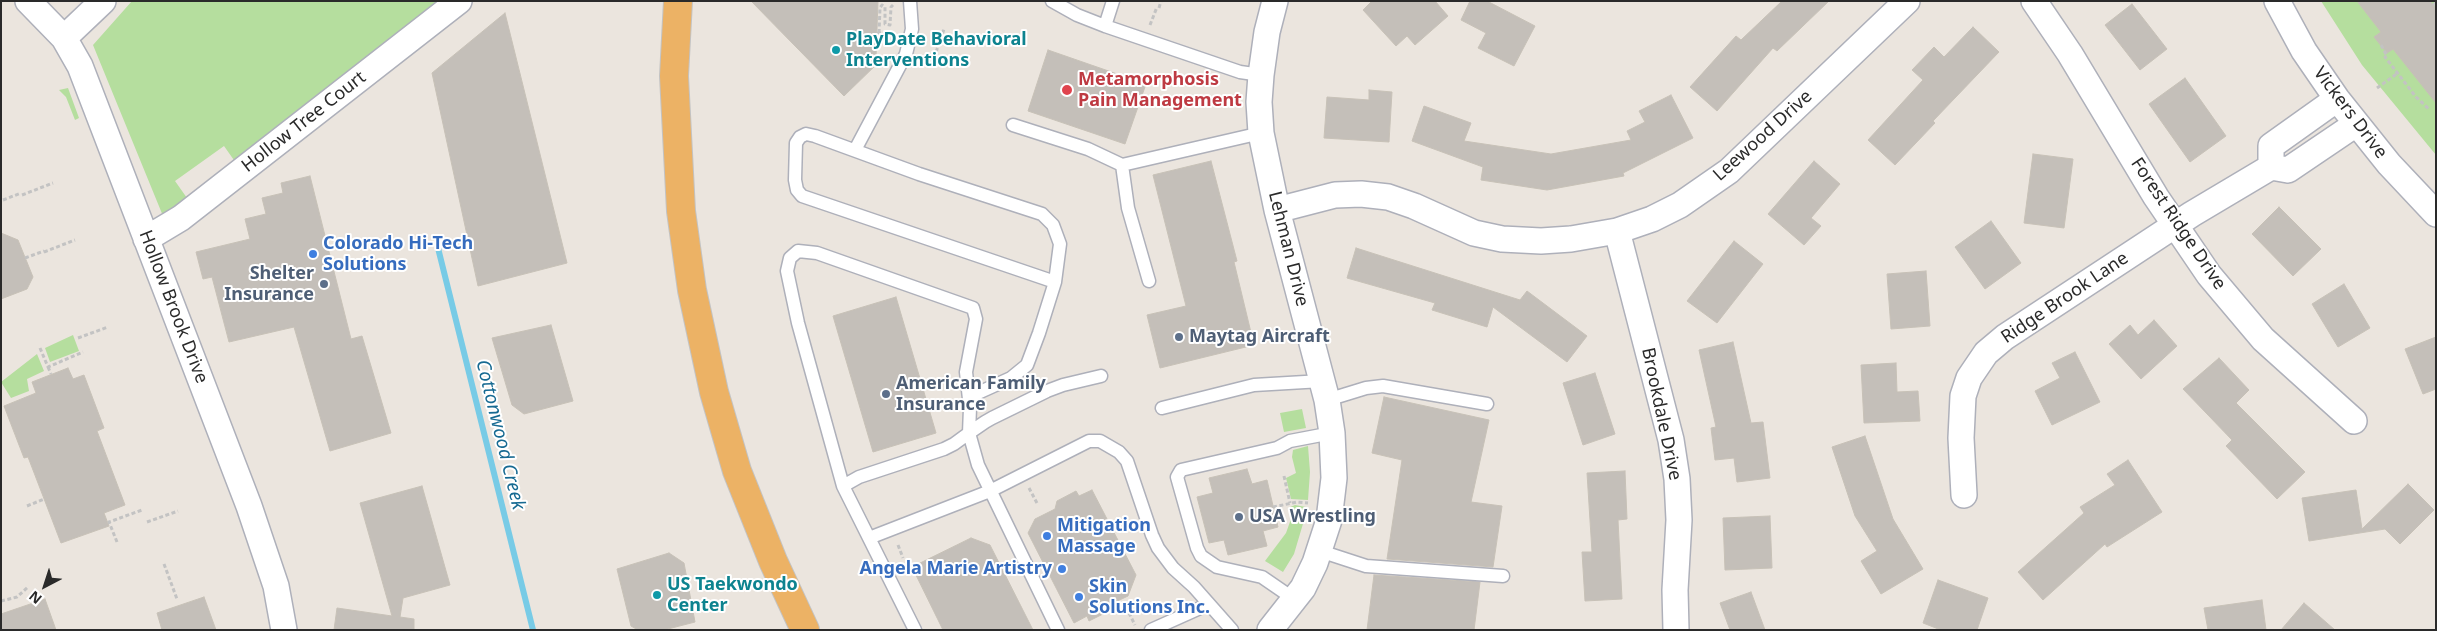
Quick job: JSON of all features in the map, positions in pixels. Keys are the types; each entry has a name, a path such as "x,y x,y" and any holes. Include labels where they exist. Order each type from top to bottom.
{"highway":[{"path":"678,1 674,76 681,212 692,290 714,392 737,471 773,561 805,630"}],"street":[{"name":"Hollow Brook Drive","path":"28,1 64,38 80,66 249,506 276,586 284,630"},
{"path":"64,38 103,1"},
{"name":"Hollow Tree Court","path":"146,239 181,218 459,1"},
{"name":"Lehman Drive","path":"1270,630 1310,576 1320,550 1334,492 1332,433 1324,390 1277,210 1261,133 1259,102 1261,75 1267,32 1275,1"},
{"name":"Leewood Drive","path":"1277,210 1335,195 1361,194 1397,200 1474,233 1502,238 1541,241 1571,239 1617,231 1652,219 1680,205 1729,171 1907,1"},
{"name":"Forest Ridge Drive","path":"2034,1 2070,54 2174,226 2209,275 2263,339 2354,421"},
{"name":"Vickers Drive","path":"2277,1 2304,51 2356,124 2389,164 2436,214"},
{"path":"2271,167 2271,146 2338,99"},
{"name":"Ridge Brook Lane","path":"1964,495 1961,405 1969,378 1980,360 2005,337 2174,226 2271,167 2288,170 2356,124"},
{"name":"Brookdale Drive","path":"1617,231 1670,440 1677,479 1679,520 1675,590 1676,630"}],"lane":[{"path":"855,150 906,54 912,29 910,1"},
{"path":"1052,1 1078,15 1105,26 1240,72 1261,75"},
{"path":"1105,26 1113,1"},
{"path":"1013,125 1088,149 1122,165 1139,159 1163,157 1261,133"},
{"path":"969,397 1011,378 1027,365 1034,349 1055,282 1060,244 1053,225 1042,214 810,134 802,135 796,143 795,180 799,193 805,197 1055,282"},
{"path":"1122,165 1128,208 1149,281"},
{"path":"915,630 843,486 790,291 788,266 794,252 802,250 817,252 973,308 976,319 966,364 970,433 978,465 1058,630"},
{"path":"843,486 859,477 944,449 992,418 1047,391 1101,376"},
{"path":"1162,408 1254,385 1324,390 1383,386 1488,404"},
{"path":"1294,600 1262,577 1217,567 1201,556 1197,548 1177,477 1181,470 1277,448 1290,441 1332,433"},
{"path":"869,538 990,491 1089,441 1107,443 1128,462 1152,536 1158,548 1173,568 1194,587 1232,630"},
{"path":"1320,550 1366,566 1503,576"},
{"path":"1151,630 1209,604"}],"path":[{"path":"1159,8 1161,1"},
{"path":"891,32 878,33 880,8 882,5 885,7 885,24 890,25 890,7 893,4"},
{"path":"934,58 944,29"},
{"path":"2381,45 2387,56 2385,57 2416,98 2430,110"},
{"path":"2377,88 2398,73"},
{"path":"3,200 53,182"},
{"path":"25,258 74,240"},
{"path":"78,338 108,327"},
{"path":"40,348 51,374"},
{"path":"48,367 83,352"},
{"path":"1284,476 1290,503"},
{"path":"26,506 44,499"},
{"path":"1274,507 1290,503 1309,504"},
{"path":"117,542 109,522 142,510"},
{"path":"147,522 178,511"},
{"path":"164,564 177,599"},
{"path":"1,601 17,597 28,587"},
{"path":"1126,607 1137,630"}],"green space":[{"path":"132,1 440,1 236,163 224,146 175,181 187,198 163,216 93,45"},
{"path":"2321,1 2436,1 2436,155 2362,65"},
{"path":"68,88 79,118 75,120 66,97 59,90"},
{"path":"73,335 79,351 50,362 45,348"},
{"path":"37,354 44,371 27,379 29,391 11,398 1,382"},
{"path":"1302,409 1306,428 1284,432 1280,413"},
{"path":"1308,446 1310,472 1308,500 1291,499 1286,478 1296,473 1292,457 1293,450"},
{"path":"1295,505 1306,507 1305,517 1294,554 1283,572 1265,561 1286,533 1291,519 1288,508"}],"building":[{"name":"PlayDate Behavioral Interventions","path":"751,1 878,1 876,57 880,61 844,96"},
{"path":"1372,1 1435,1 1448,16 1415,45 1407,36 1396,46 1363,10"},
{"path":"1470,1 1487,1 1535,26 1514,66 1478,48 1486,33 1461,20"},
{"path":"1782,1 1829,1 1777,51 1773,48 1717,111 1690,87 1736,36 1741,40"},
{"path":"2357,1 2430,1 2436,9 2436,103 2393,49 2387,53 2374,37 2381,32"},
{"path":"2132,4 2167,49 2140,70 2105,25"},
{"path":"505,13 567,263 478,286 432,73"},
{"path":"1973,27 1999,52 1933,121 1935,123 1895,165 1868,140 1923,80 1912,70 1934,47 1944,57"},
{"path":"1048,50 1146,84 1125,144 1028,111"},
{"path":"2185,78 2226,136 2190,162 2149,104"},
{"path":"1369,90 1392,92 1389,142 1324,138 1327,97 1369,100"},
{"path":"1671,95 1693,138 1623,173 1624,176 1547,190 1481,180 1483,167 1412,141 1424,106 1471,123 1464,141 1551,154 1631,140 1627,131 1645,122 1639,111"},
{"path":"2033,154 2073,159 2064,228 2024,223"},
{"path":"1211,161 1237,261 1234,262 1254,345 1160,368 1147,315 1186,306 1153,175"},
{"path":"1814,161 1840,184 1811,218 1821,226 1804,245 1768,214"},
{"path":"310,176 351,339 362,336 391,433 330,451 294,327 229,342 212,277 203,279 196,252 250,239 245,219 266,214 262,198 283,193 281,183"},
{"path":"2279,207 2321,249 2293,276 2252,234"},
{"path":"1991,221 2021,263 1985,289 1955,247"},
{"path":"1,233 18,240 33,277 27,289 1,299"},
{"path":"1734,241 1763,264 1717,323 1687,301"},
{"path":"1356,248 1520,300 1527,291 1587,336 1567,362 1493,307 1487,327 1432,310 1435,303 1347,278"},
{"path":"1926,271 1930,326 1891,329 1887,274"},
{"path":"2344,284 2370,328 2338,347 2312,304"},
{"path":"896,297 936,433 873,452 833,316"},
{"path":"2154,320 2177,346 2141,379 2109,344 2130,325 2138,335"},
{"path":"551,325 573,401 524,414 512,405 492,338"},
{"path":"2436,337 2436,389 2423,394 2405,349"},
{"path":"1733,342 1751,423 1763,422 1770,478 1737,482 1734,458 1715,460 1711,428 1716,427 1699,350"},
{"path":"2075,352 2100,402 2052,425 2035,391 2060,378 2052,363"},
{"path":"2219,358 2249,390 2236,403 2305,472 2277,499 2226,446 2232,440 2183,389"},
{"path":"1896,363 1897,392 1918,391 1920,421 1864,423 1861,365"},
{"path":"68,368 73,379 84,375 104,428 97,431 125,505 104,513 109,526 61,543 28,457 24,458 4,406 36,393 32,382"},
{"path":"1595,373 1615,434 1583,445 1563,383"},
{"path":"1384,397 1489,420 1471,502 1502,506 1493,567 1387,559 1402,460 1372,453"},
{"path":"1865,436 1893,519 1923,569 1881,594 1861,561 1877,551 1855,516 1832,447"},
{"path":"2128,460 2162,512 2107,547 2105,544 2043,600 2018,572 2084,513 2080,507 2115,485 2107,474"},
{"name":"USA Wrestling","path":"1247,469 1252,484 1267,480 1278,527 1263,531 1267,546 1228,555 1224,540 1209,543 1197,497 1213,493 1209,478"},
{"path":"1625,471 1627,519 1618,520 1622,599 1585,601 1582,552 1592,552 1587,473"},
{"path":"2408,484 2434,510 2400,544 2385,529 2309,541 2302,498 2356,490 2362,529"},
{"path":"422,486 450,585 403,598 400,617 414,619 414,630 334,630 337,608 392,616 360,503"},
{"path":"1092,490 1136,575 1128,596 1111,604 1109,611 1089,621 1087,616 1074,623 1028,533 1035,519 1055,509 1057,501 1076,491 1079,496"},
{"path":"1770,516 1772,568 1725,570 1723,518"},
{"path":"971,538 990,545 1033,630 943,630 912,567"},
{"name":"US Taekwondo Center","path":"669,553 684,563 695,622 664,630 638,630 631,626 617,569"},
{"path":"1374,575 1480,582 1474,630 1367,630"},
{"path":"1938,580 1988,598 1977,630 1941,630 1923,623"},
{"path":"1751,592 1765,630 1730,630 1720,603"},
{"path":"204,597 216,630 162,630 157,613"},
{"path":"45,599 56,630 1,630 1,614"},
{"path":"2262,600 2266,630 2208,630 2204,608"},
{"path":"2304,603 2335,630 2281,630"}],"waterway":[{"name":"Cottonwood Creek","path":"438,248 533,630"}],"place":[{"name":"PlayDate Behavioral Interventions","path":"836,50"},
{"name":"Metamorphosis Pain Management","path":"1067,90"},
{"name":"Colorado Hi-Tech Solutions","path":"313,254"},
{"name":"Shelter Insurance","path":"324,284"},
{"name":"Maytag Aircraft","path":"1179,337"},
{"name":"American Family Insurance","path":"886,394"},
{"name":"USA Wrestling","path":"1239,517"},
{"name":"Mitigation Massage","path":"1047,536"},
{"name":"Angela Marie Artistry","path":"1062,569"},
{"name":"US Taekwondo Center","path":"657,595"},
{"name":"Skin Solutions Inc.","path":"1079,597"}]}
